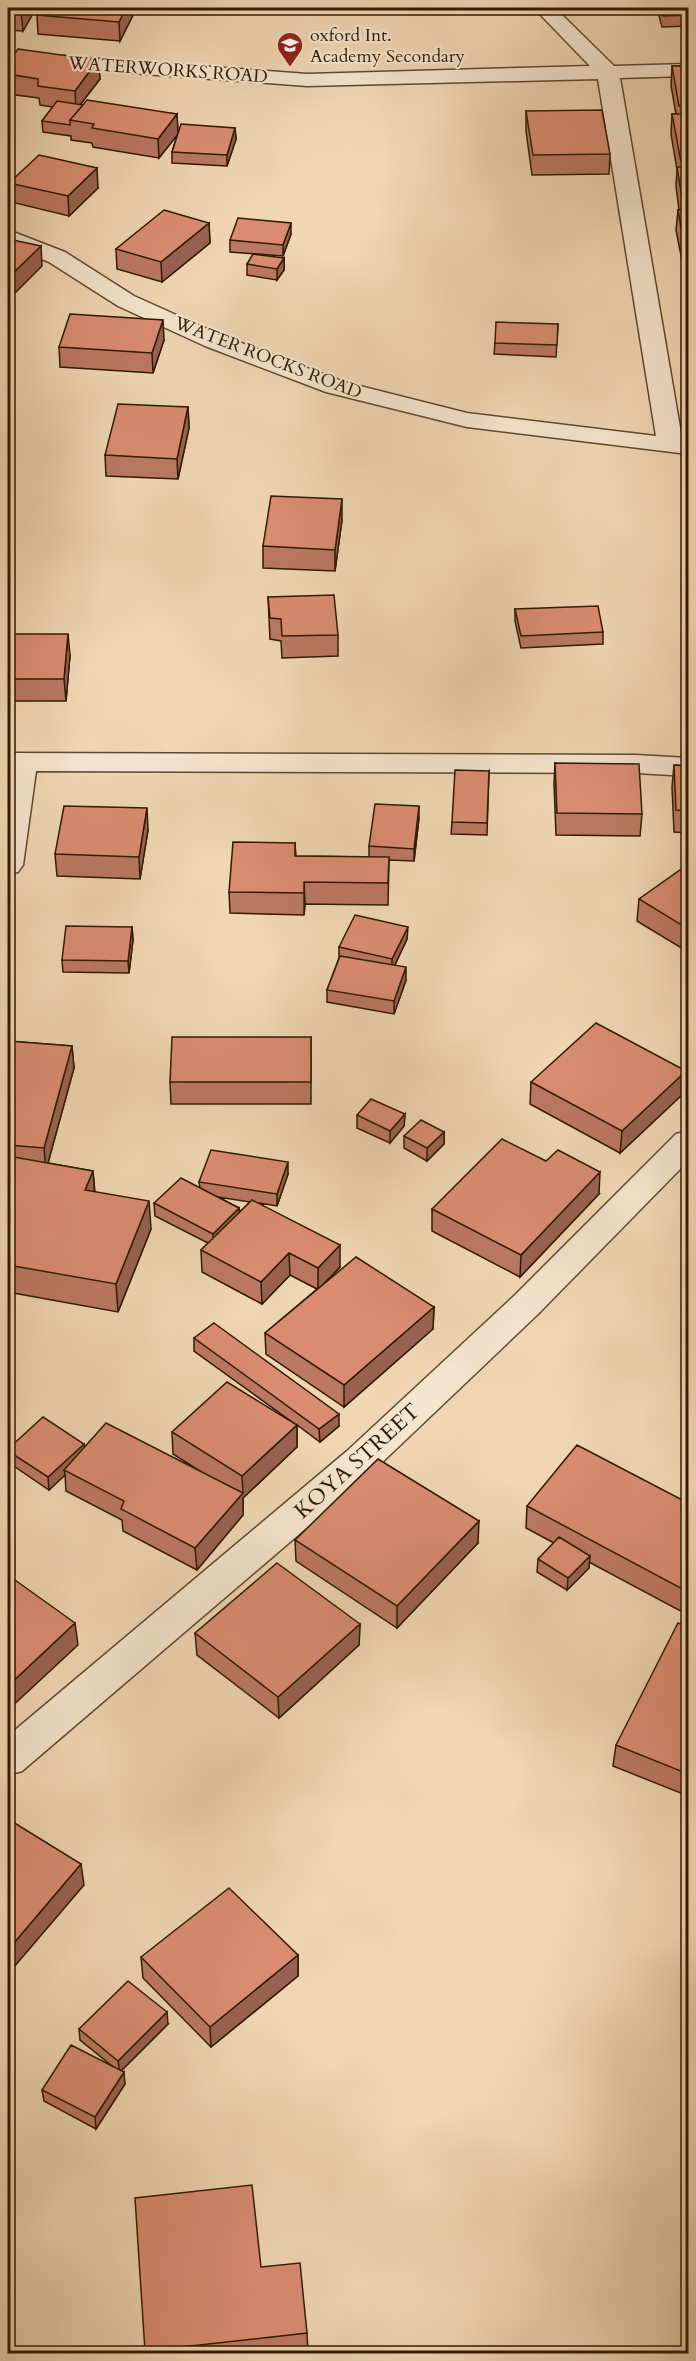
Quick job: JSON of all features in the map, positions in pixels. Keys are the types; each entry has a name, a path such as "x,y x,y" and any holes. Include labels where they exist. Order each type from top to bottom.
{"street":[{"path":"544,8 608,72 679,446"},
{"name":"WATERWORKS ROAD","path":"8,58 307,80 688,70"},
{"name":"WATER ROCKS ROAD","path":"8,237 57,257 126,301 204,337 335,387 467,420 679,446"},
{"path":"8,865 15,762 636,764 688,767"},
{"name":"KOYA STREET","path":"8,1759 360,1461 526,1305 688,1142"}],"building":[{"path":"8,8 24,8 21,12 8,11"},
{"path":"41,8 126,8 119,22 37,15"},
{"path":"661,8 688,8 688,15 663,16"},
{"path":"18,49 98,60 75,91 38,86 38,79 8,74 8,62"},
{"path":"672,66 688,66 688,106 679,106"},
{"path":"87,100 177,114 158,139 92,128 94,124 70,120"},
{"path":"57,101 83,105 70,120 70,125 42,121"},
{"path":"602,110 610,154 533,155 526,111"},
{"path":"672,114 688,114 688,162 681,162"},
{"path":"181,124 235,128 227,155 172,152"},
{"path":"39,155 97,168 68,196 9,183"},
{"path":"677,167 688,167 688,205 683,205"},
{"path":"164,210 209,223 161,262 116,249"},
{"path":"678,210 688,210 688,256 686,256"},
{"path":"238,218 291,223 283,245 230,240"},
{"path":"8,239 41,246 8,278"},
{"path":"253,254 284,258 277,269 247,264"},
{"path":"70,314 163,320 152,353 59,347"},
{"path":"496,322 558,324 557,345 495,343"},
{"path":"118,404 188,407 177,459 105,455"},
{"path":"271,496 342,499 335,550 263,546"},
{"path":"684,557 688,557 688,574"},
{"path":"334,595 338,635 282,636 281,619 270,618 268,597"},
{"path":"598,606 603,632 521,636 515,609"},
{"path":"8,634 68,634 64,679 8,679"},
{"path":"555,763 639,764 642,814 557,813"},
{"path":"674,765 688,766 688,811 676,810"},
{"path":"455,770 489,771 487,823 452,822"},
{"path":"375,804 419,806 414,849 369,846"},
{"path":"64,806 147,808 139,857 55,854"},
{"path":"233,842 295,843 295,856 389,857 388,883 304,882 304,893 229,892"},
{"path":"680,870 688,875 688,929 639,899"},
{"path":"355,915 408,927 392,959 339,947"},
{"path":"66,926 132,927 128,961 62,960"},
{"path":"340,956 406,967 394,1001 327,990"},
{"path":"596,1023 686,1071 622,1131 531,1082"},
{"path":"172,1037 311,1037 311,1082 170,1082"},
{"path":"8,1041 72,1046 44,1148 8,1145"},
{"path":"371,1099 405,1114 390,1131 357,1115"},
{"path":"421,1120 444,1132 427,1148 404,1136"},
{"path":"502,1139 546,1161 558,1150 600,1172 521,1255 432,1209"},
{"path":"211,1150 288,1162 277,1194 199,1182"},
{"path":"8,1156 93,1171 85,1190 149,1201 116,1284 8,1265"},
{"path":"181,1178 239,1208 213,1234 154,1203"},
{"path":"252,1200 340,1245 318,1268 289,1253 261,1282 201,1250"},
{"path":"356,1257 434,1307 344,1385 265,1333"},
{"path":"214,1323 339,1414 319,1429 194,1338"},
{"path":"227,1382 297,1425 242,1476 172,1432"},
{"path":"43,1417 84,1444 48,1477 8,1451"},
{"path":"106,1423 243,1493 195,1548 121,1509 124,1501 64,1470"},
{"path":"577,1445 688,1503 688,1592 527,1506"},
{"path":"378,1459 479,1521 397,1606 295,1540"},
{"path":"559,1537 590,1556 568,1578 538,1559"},
{"path":"277,1563 360,1624 278,1697 195,1633"},
{"path":"8,1575 75,1623 8,1686"},
{"path":"678,1623 688,1627 688,1774 616,1745"},
{"path":"8,1819 81,1864 8,1950"},
{"path":"229,1888 298,1955 210,2027 141,1957"},
{"path":"128,1981 167,2012 118,2061 79,2029"},
{"path":"71,2045 124,2072 95,2117 42,2090"},
{"path":"252,2185 261,2267 300,2263 307,2333 145,2351 135,2198"}],"place":[{"name":"oxford Int. Academy Secondary","path":"290,68"}]}
